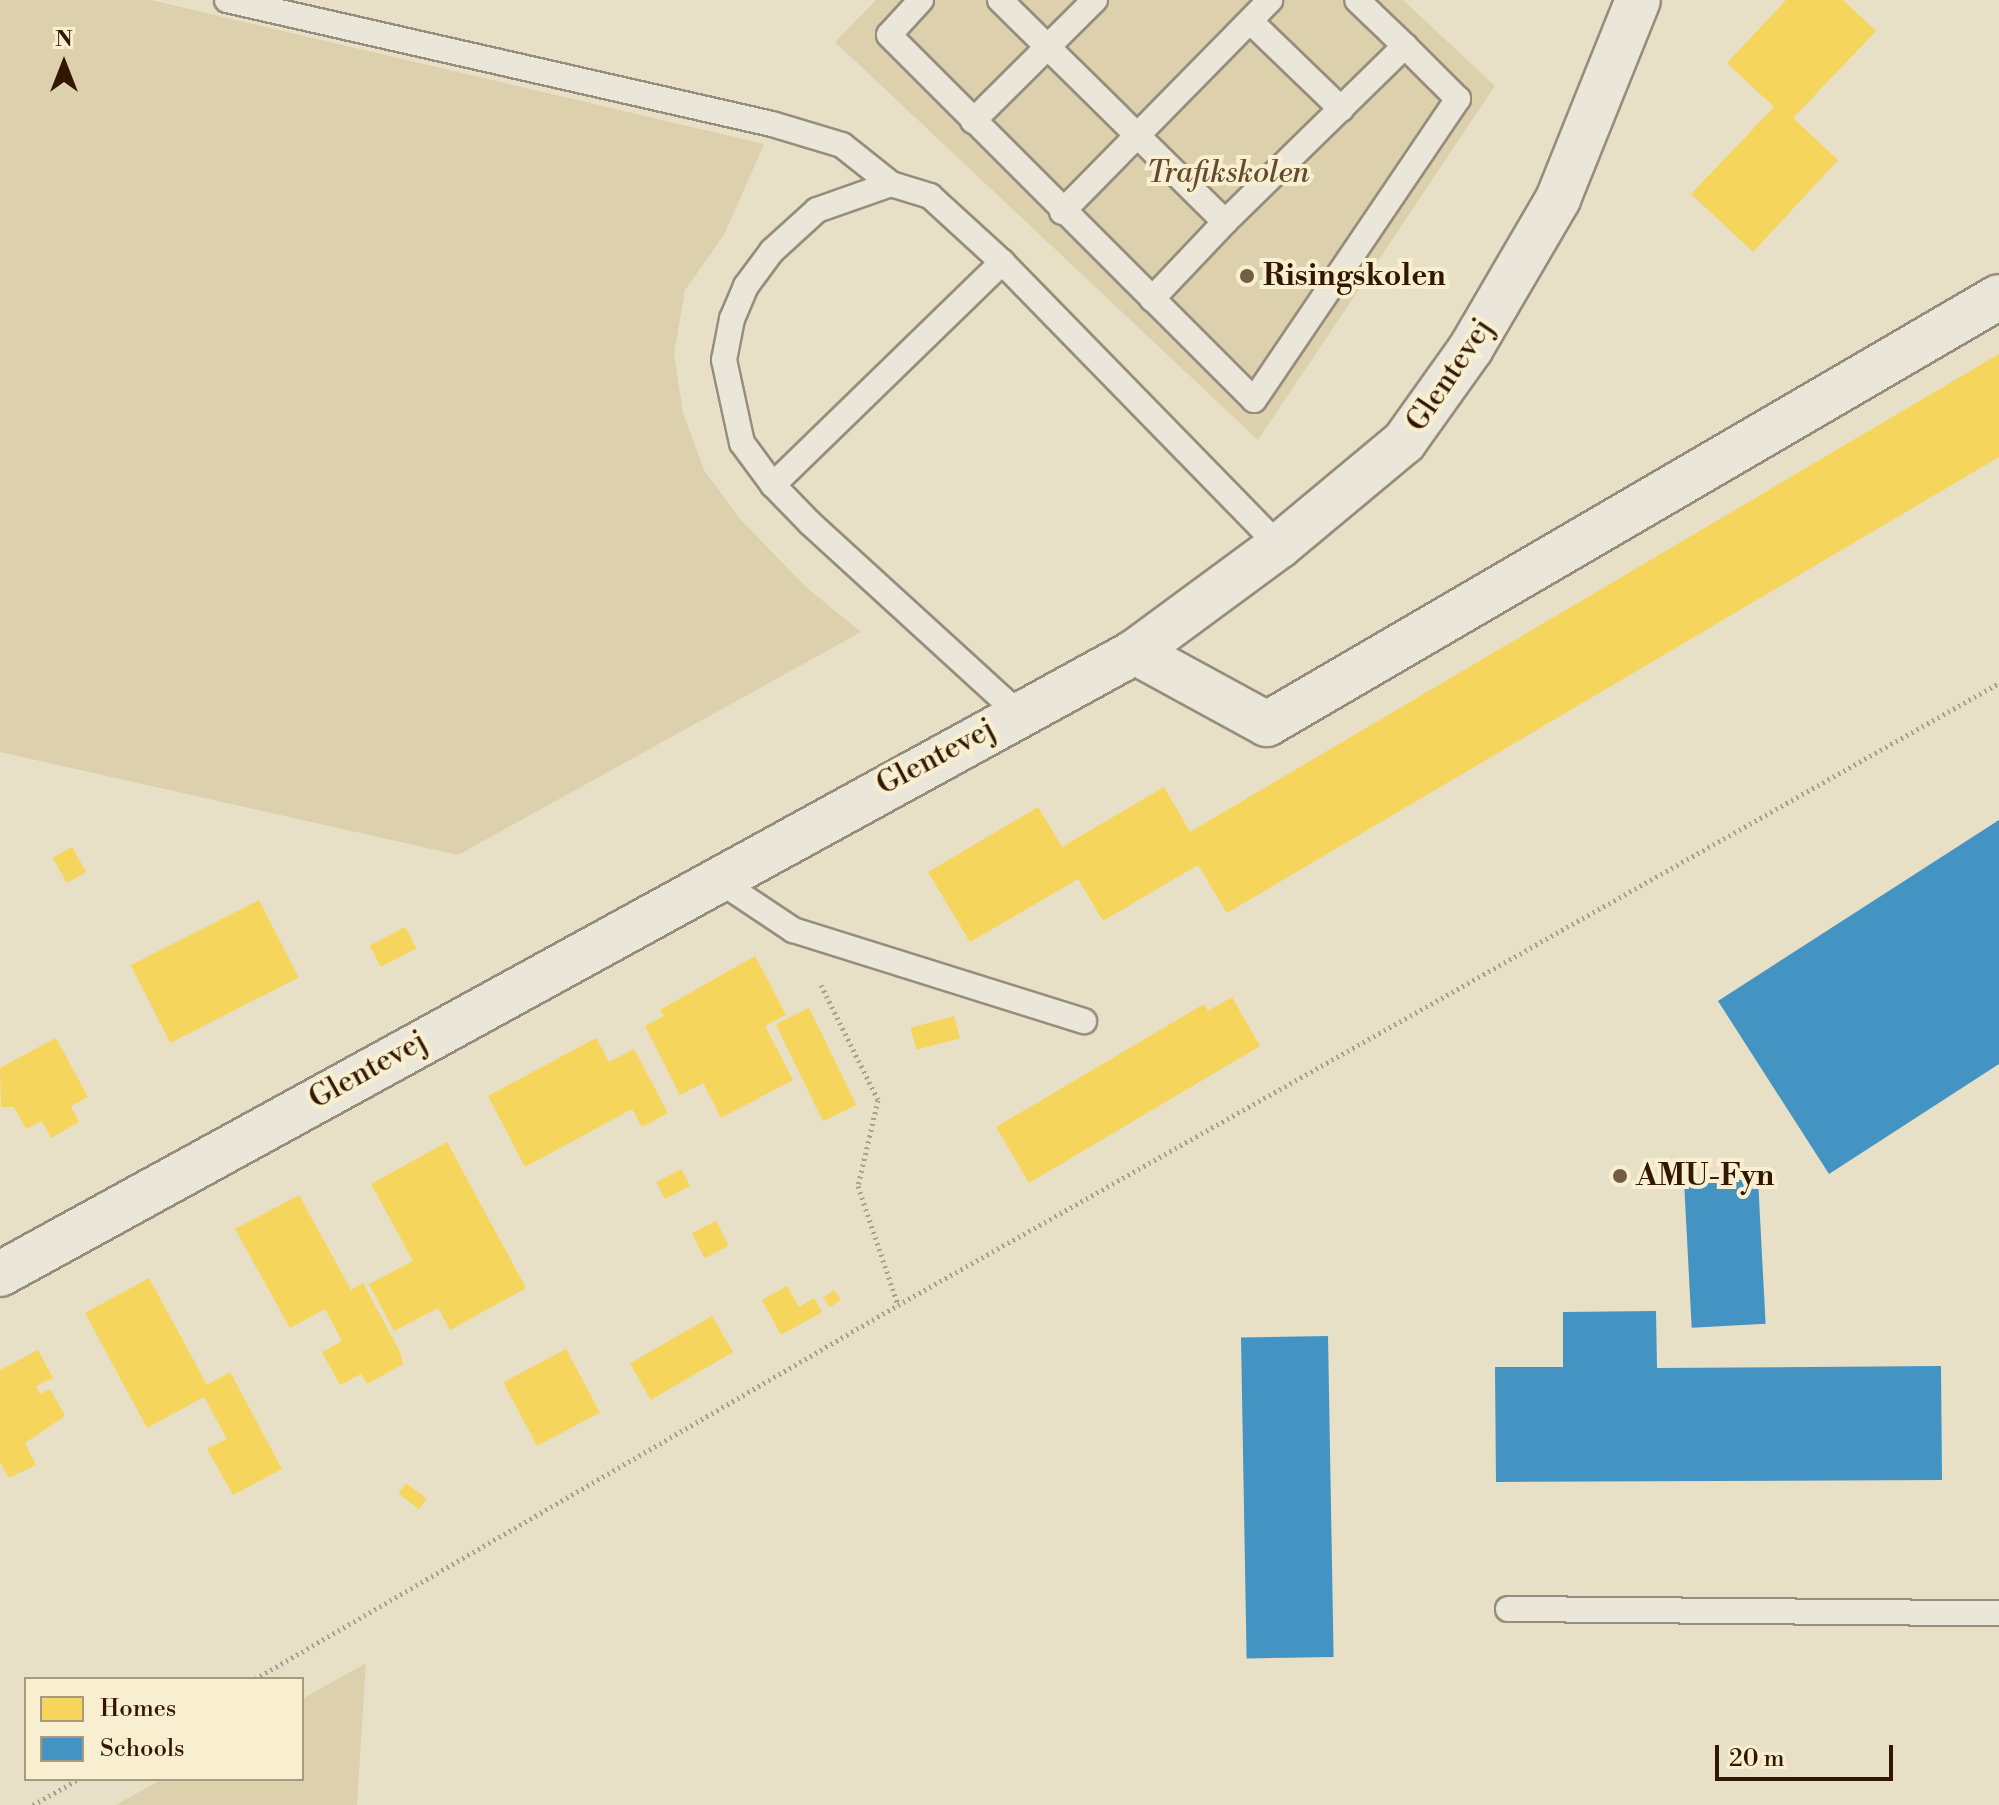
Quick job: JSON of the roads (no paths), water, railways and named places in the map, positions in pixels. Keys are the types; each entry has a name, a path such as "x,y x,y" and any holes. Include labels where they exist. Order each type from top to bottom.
{"street":[{"name":"Glentevej","path":"0,1274 715,878 1135,652 1279,546 1404,442 1471,348 1558,199 1638,0"},
{"path":"1135,652 1267,724 1999,297"}],"lane":[{"path":"227,0 772,124 842,145 891,184 930,196 1002,262 1279,546"},
{"path":"921,0 889,35 1062,212 1254,400 1458,99 1357,0"},
{"path":"1000,0 1225,222"},
{"path":"973,121 1095,0"},
{"path":"1062,212 1270,0"},
{"path":"1250,21 1341,109"},
{"path":"1152,299 1225,222 1405,46"},
{"path":"891,184 817,210 772,251 746,286 732,319 724,360 731,402 742,443 773,485 1018,713"},
{"path":"773,485 1002,262"},
{"path":"715,878 793,930 1084,1021"},
{"path":"1508,1609 1999,1613"}],"place":[{"name":"Risingskolen","path":"1247,276"},
{"name":"AMU-Fyn","path":"1620,1176"}],"park label":[{"name":"Trafikskolen","path":"1228,173"}]}
